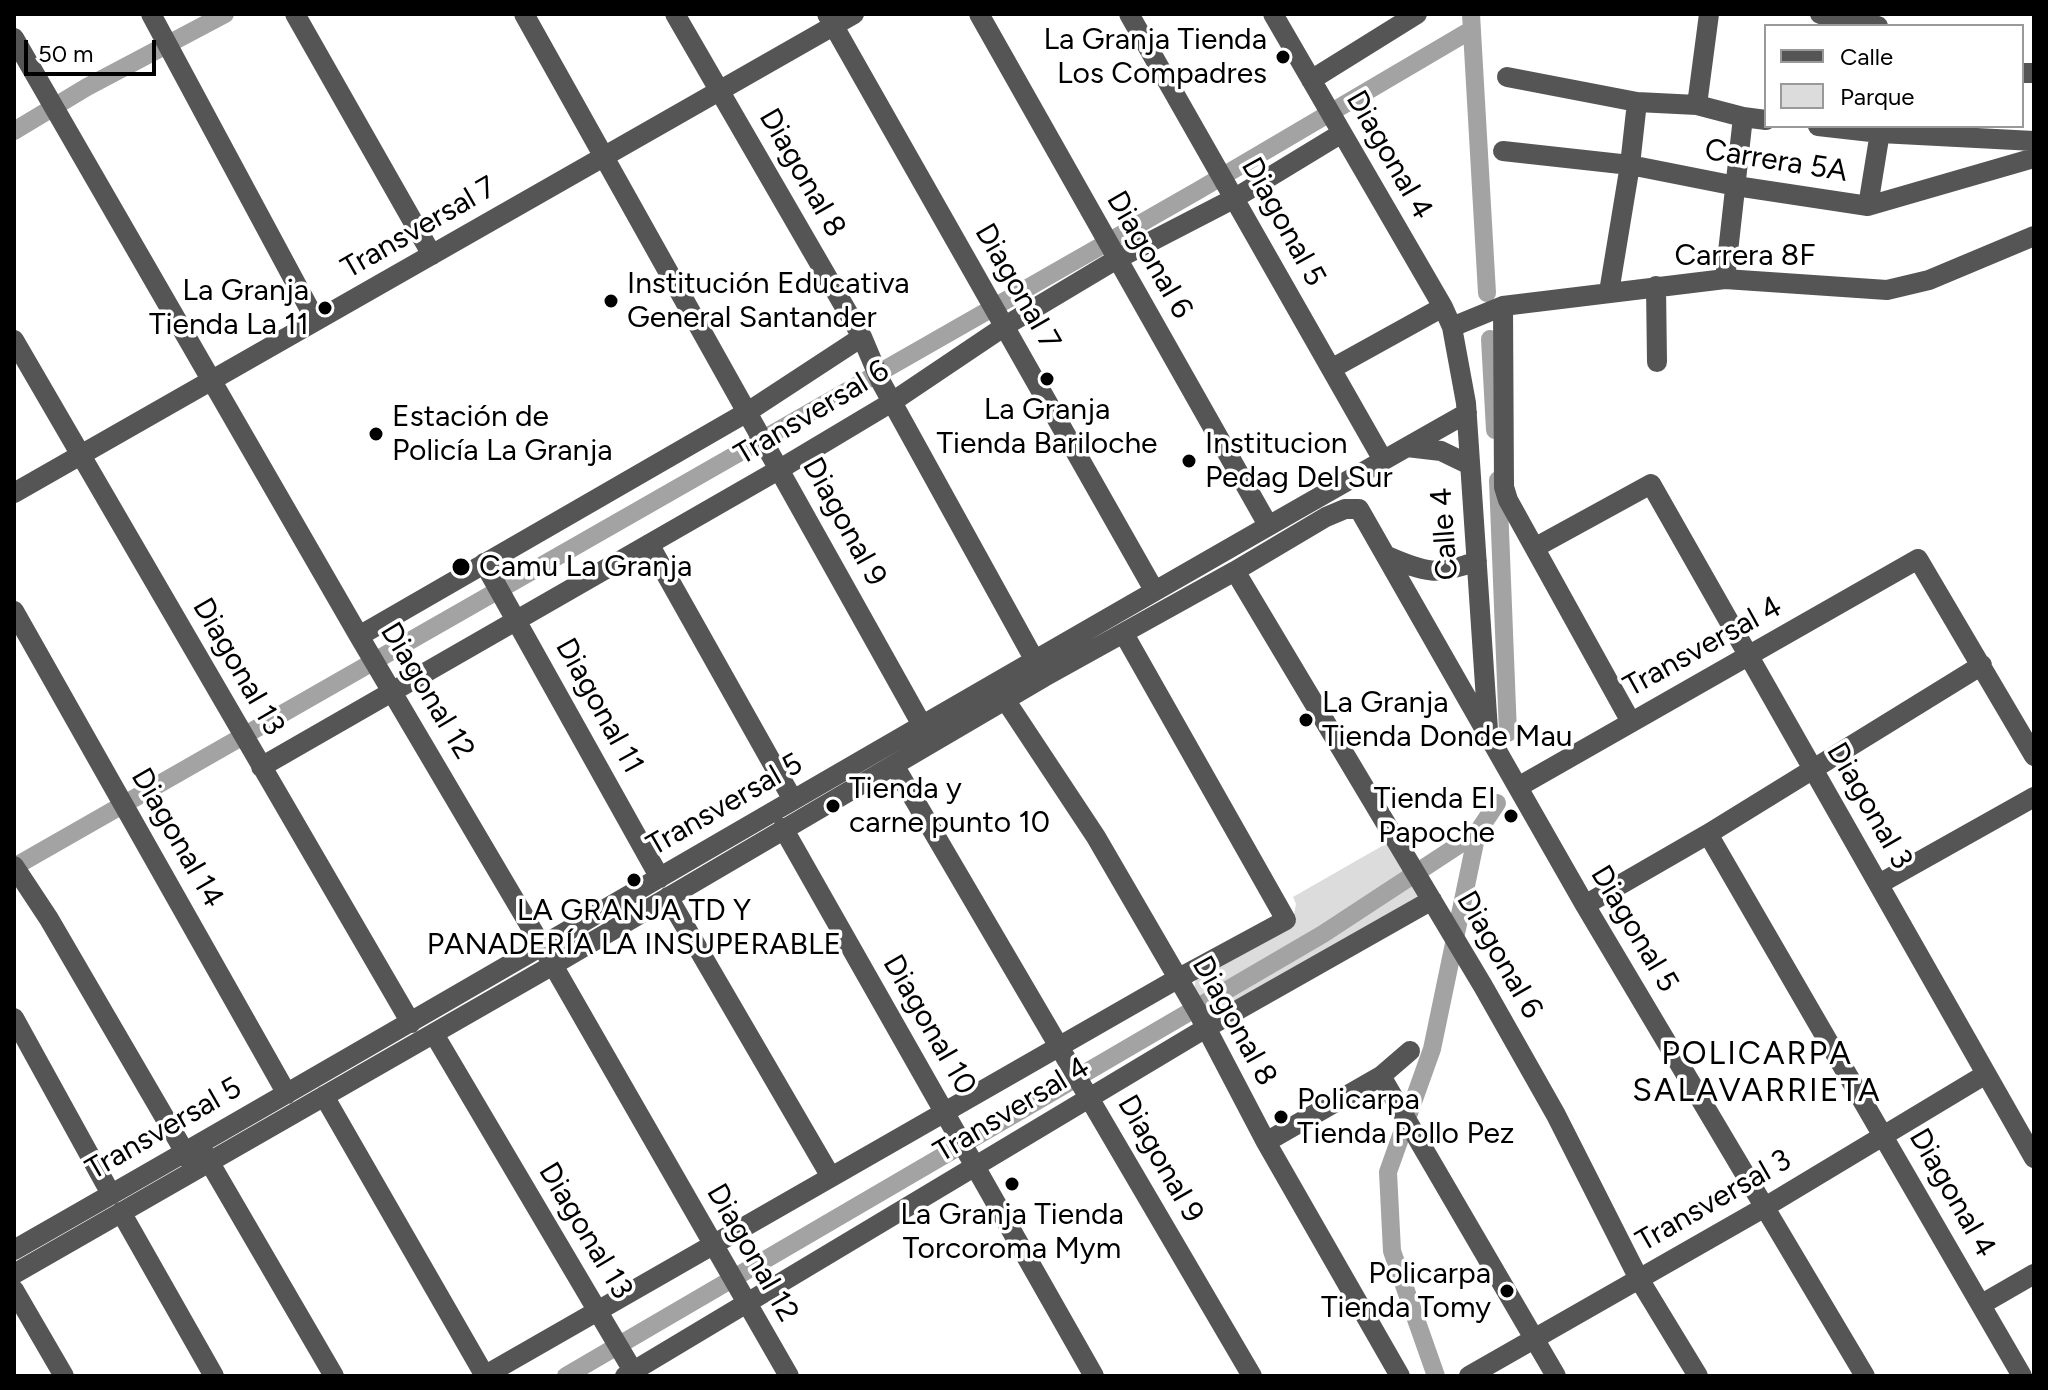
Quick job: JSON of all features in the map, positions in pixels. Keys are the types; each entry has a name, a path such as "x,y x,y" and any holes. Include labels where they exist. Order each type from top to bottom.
{"street":[{"path":"295,14 432,255"},
{"name":"Diagonal 9","path":"524,14 922,725"},
{"name":"Diagonal 8","path":"675,14 862,337 881,382 1034,659"},
{"name":"Transversal 7","path":"14,493 720,90 830,20 854,14"},
{"name":"Diagonal 6","path":"979,14 1268,525"},
{"name":"Diagonal 5","path":"1129,14 1381,461"},
{"name":"Diagonal 4","path":"1273,14 1452,327"},
{"path":"1697,105 1709,14"},
{"path":"1820,14 1868,24"},
{"path":"1311,80 1417,15"},
{"path":"154,19 316,321"},
{"name":"Diagonal 7","path":"830,20 1154,590"},
{"name":"Diagonal 12","path":"14,38 789,1376"},
{"path":"1507,77 1637,102 1697,105 1764,120"},
{"path":"1609,292 1637,102"},
{"path":"1725,279 1743,117"},
{"name":"Transversal 6","path":"258,763 390,686 518,620 778,464 892,402 1109,245 1233,194 1335,121"},
{"path":"1849,128 2034,141"},
{"path":"1868,206 1880,130"},
{"name":"Carrera 5A","path":"1503,151 1630,165 1736,186 1868,206 2034,158"},
{"name":"Carrera 8F","path":"1452,327 1503,306 1725,279 1887,290 1929,280 2034,236"},
{"path":"1656,286 1657,362"},
{"name":"Calle 4","path":"1503,306 1504,487 1508,500 1536,547"},
{"path":"1331,369 1443,307"},
{"name":"Calle 4","path":"1452,327 1467,413 1492,743"},
{"name":"Transversal 6","path":"364,644 484,563 751,418 862,337"},
{"name":"Diagonal 13","path":"14,340 411,1023"},
{"name":"Transversal 5","path":"14,1250 116,1203 197,1157 324,1096 434,1034 553,965 793,800 1467,413"},
{"path":"1407,447 1441,451 1470,465"},
{"path":"1359,509 1363,487 1381,461"},
{"name":"Diagonal 3","path":"1536,547 1651,484 2034,1158"},
{"name":"Transversal 5","path":"197,1157 287,1094 542,947 783,828 1326,517 1345,509 1359,509"},
{"name":"Diagonal 5","path":"1359,509 1585,905 1865,1376"},
{"path":"649,544 793,800"},
{"path":"1536,547 1631,722"},
{"path":"1387,556 1413,568 1447,572 1477,561"},
{"name":"Transversal 4","path":"1513,780 1631,722 1918,559 1982,665"},
{"name":"Diagonal 11","path":"484,563 664,887 831,1177"},
{"name":"Diagonal 6","path":"1235,571 1462,951 1556,1115 1639,1279 1698,1376"},
{"name":"Diagonal 14","path":"14,611 287,1094"},
{"path":"324,1096 485,1376 597,1311 715,1250 831,1177 1063,1053 1286,920 1124,634"},
{"path":"1585,905 1708,834 1982,665 2034,756"},
{"name":"Diagonal 8","path":"1006,701 1096,837 1400,1376"},
{"name":"Diagonal 9","path":"894,765 1252,1376"},
{"path":"1879,884 2034,797"},
{"name":"Diagonal 10","path":"783,828 1094,1376"},
{"name":"Diagonal 4","path":"1708,834 1982,1304 2024,1368"},
{"path":"19,881 334,1376"},
{"name":"Transversal 4","path":"631,1372 743,1298 1203,1022 1427,892"},
{"path":"14,1018 214,1376"},
{"name":"Diagonal 13","path":"434,1034 631,1372"},
{"path":"1266,1142 1381,1076 1410,1051"},
{"name":"Transversal 3","path":"1469,1376 1765,1207 1986,1074"},
{"path":"1381,1076 1556,1376"},
{"name":"Transversal 5","path":"14,1274 116,1203"},
{"path":"1982,1304 2034,1274"},
{"path":"14,1290 64,1376"}],"green space":[{"path":"1389,842 1422,899 1218,1019 1204,1013 1193,995 1196,978 1293,919 1296,904 1293,897"}],"waterway":[{"path":"14,131 87,87 225,14"},
{"path":"1471,14 1487,293"},
{"path":"14,867 1199,190 1471,30"},
{"path":"1490,339 1495,430"},
{"path":"1498,480 1508,733"},
{"path":"1436,1376 1392,1251 1388,1172 1432,1049 1477,833 1497,803"},
{"path":"566,1376 1323,934 1477,833"}],"place":[{"name":"La Granja Tienda Los Compadres","path":"1283,57"},
{"name":"Institución Educativa General Santander","path":"611,301"},
{"name":"La Granja Tienda La 11","path":"325,308"},
{"name":"La Granja Tienda Bariloche","path":"1047,379"},
{"name":"Estación de Policía La Granja","path":"376,434"},
{"name":"Institucion Pedag Del Sur","path":"1189,461"},
{"name":"Camu La Granja","path":"461,567"},
{"name":"La Granja Tienda Donde Mau","path":"1306,720"},
{"name":"Tienda y carne punto 10","path":"833,806"},
{"name":"Tienda El Papoche","path":"1511,816"},
{"name":"LA GRANJA TD Y PANADERÍA LA INSUPERABLE","path":"634,880"},
{"name":"Policarpa Tienda Pollo Pez","path":"1281,1117"},
{"name":"La Granja Tienda Torcoroma Mym","path":"1012,1184"},
{"name":"Policarpa Tienda Tomy","path":"1507,1291"}],"district":[{"name":"POLICARPA SALAVARRIETA","path":"1757,1074"}]}
